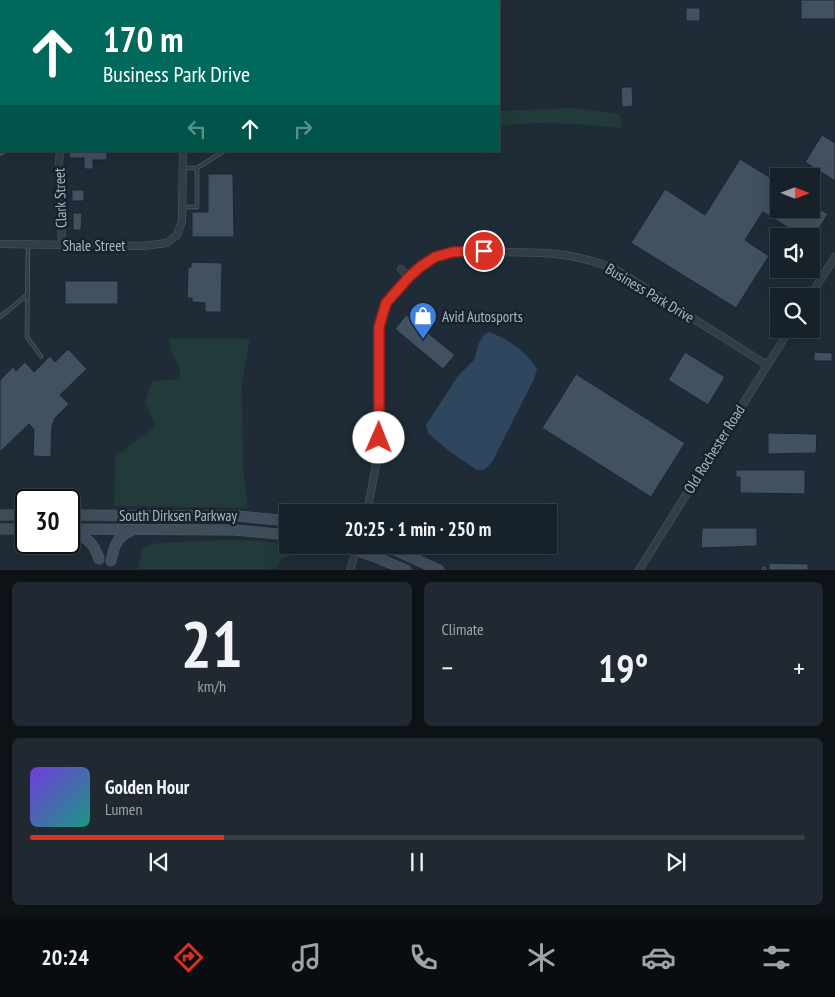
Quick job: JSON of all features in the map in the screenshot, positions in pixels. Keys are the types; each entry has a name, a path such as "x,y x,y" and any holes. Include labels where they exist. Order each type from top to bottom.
{"main road":[{"path":"0,514 15,515"},
{"name":"South Dirksen Parkway","path":"80,515 238,516 279,519"},
{"path":"0,529 15,529"},
{"name":"South Dirksen Parkway","path":"80,529 235,530 279,534"},
{"path":"111,561 119,538 139,530"},
{"path":"80,536 90,542 97,552 98,558"},
{"path":"370,554 406,570"},
{"path":"404,554 439,570"}],"street":[{"name":"Clark Street","path":"60,152 62,244"},
{"path":"183,152 183,207"},
{"name":"Shale Street","path":"0,244 156,245 167,243 177,235 183,207"},
{"name":"Business Park Drive","path":"368,504 379,438 379,327 386,303 409,277 427,262 453,252 556,253 591,260 618,272 767,365"},
{"path":"815,288 835,257"},
{"path":"401,269 409,277"},
{"name":"Old Rochester Road","path":"639,570 784,338"},
{"path":"350,570 355,554"}],"lane":[{"path":"182,168 197,168 222,152"},
{"path":"183,207 197,206 197,168"},
{"path":"28,244 27,337 41,356"},
{"path":"0,317 27,295"}],"green space":[{"path":"574,108 619,114 622,128 545,123 500,126 500,111"},
{"path":"168,338 250,339 242,383 243,471 248,508 114,506 115,457 155,426 145,402 152,381 179,379 180,368 171,351"},
{"path":"251,540 279,544 279,554 291,554 282,559 276,569 138,569 142,548 157,543"}],"water":[{"path":"489,332 517,347 537,369 534,379 492,462 484,470 477,470 449,451 428,433 426,425 458,376 474,360 479,343 484,335"}],"building":[{"path":"801,0 835,0 835,19 801,19"},
{"path":"686,8 700,8 700,21 686,21"},
{"path":"621,87 632,87 633,106 622,107"},
{"path":"822,135 835,143 835,181 820,172 820,168 814,168 805,162"},
{"path":"70,152 107,152 107,160 93,160 93,169 84,169 84,158 69,158"},
{"path":"740,159 770,177 770,216 763,212 745,240 769,256 736,308 631,243 665,189 705,215"},
{"path":"208,174 233,174 234,237 192,237 192,212 208,212"},
{"path":"72,190 84,190 84,201 72,201"},
{"path":"820,209 828,214 819,228 789,228 773,218 820,218"},
{"path":"73,213 82,213 81,230 73,230"},
{"path":"191,262 222,263 221,312 205,312 205,303 192,302 192,298 187,298 188,267 191,267"},
{"path":"65,281 118,281 118,304 65,304"},
{"path":"406,315 455,355 443,369 395,329"},
{"path":"68,349 87,369 60,395 69,404 55,418 52,426 51,457 33,456 34,430 29,424 0,452 0,380 13,367 16,371 25,362 34,372 50,356 55,362"},
{"path":"685,352 725,377 708,405 668,380"},
{"path":"814,352 832,353 832,361 814,361"},
{"path":"576,374 685,443 651,497 542,428"},
{"path":"768,433 817,434 816,453 768,454"},
{"path":"736,470 805,470 805,494 740,493 740,477 736,477"},
{"path":"702,528 757,528 757,546 701,548"},
{"path":"769,563 808,564 808,570 769,570"}],"place":[{"name":"Avid Autosports","path":"423,340"}],"route":[{"path":"379,438 379,327 380,318 386,303 390,296 409,277 435,257 453,252 484,251"}]}
